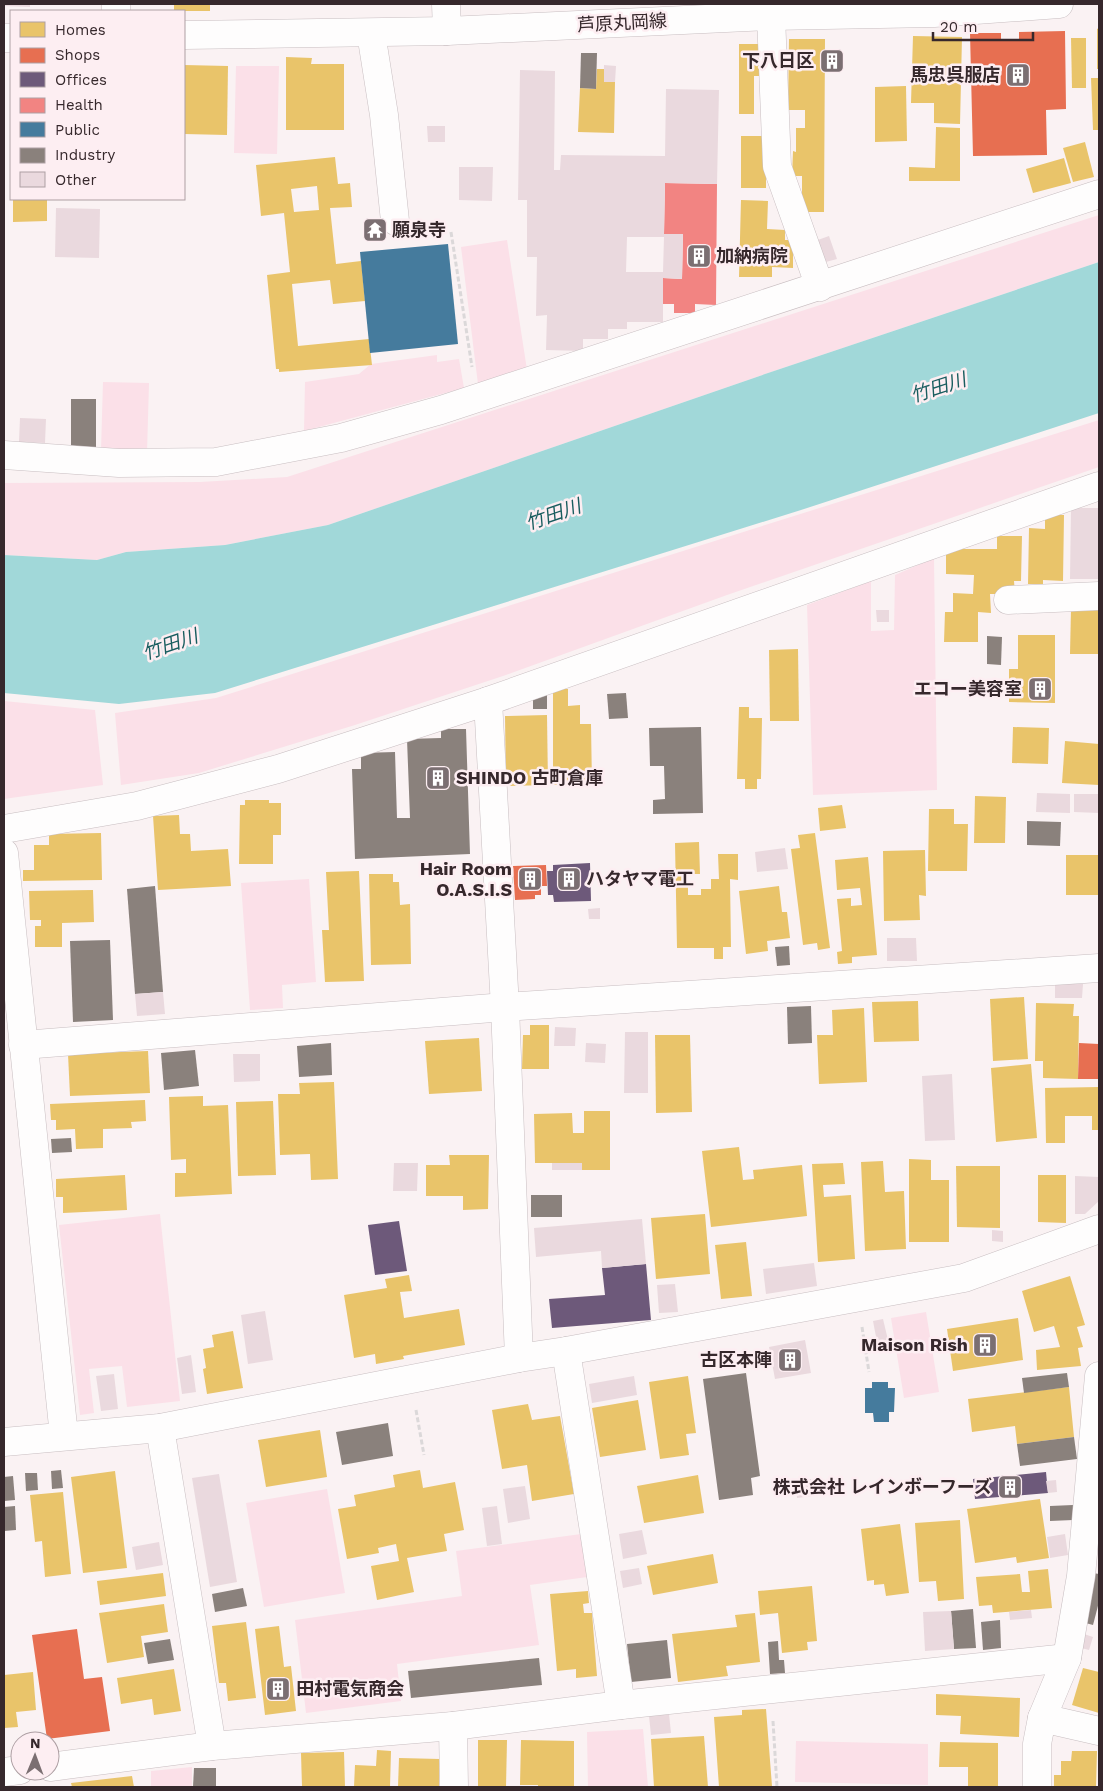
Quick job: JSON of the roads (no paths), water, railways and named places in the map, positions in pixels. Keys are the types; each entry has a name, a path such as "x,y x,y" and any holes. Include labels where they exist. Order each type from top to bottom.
{"street":[{"path":"446,4 447,31"},
{"name":"芦原丸岡線","path":"185,36 447,31 700,11 771,16 934,13 1059,4"},
{"path":"771,16 777,166 820,286"},
{"path":"371,33 384,115 395,221"},
{"path":"4,455 119,463 216,462 341,438 441,410 1099,194"},
{"path":"4,829 137,806 269,772 488,701 1099,486"},
{"path":"1008,600 1099,596"},
{"path":"488,701 506,1007 519,1358"},
{"path":"4,853 64,1436"},
{"path":"23,1045 506,1007 1099,968"},
{"path":"4,1442 160,1428 519,1358 964,1278 1099,1229"},
{"path":"566,1351 621,1705"},
{"path":"1037,1787 1037,1744 1042,1718 1066,1658 1081,1576 1099,1376"},
{"path":"160,1428 212,1746"},
{"path":"60,1765 212,1746 453,1726 621,1705 1066,1658"},
{"path":"1042,1718 1099,1731"},
{"path":"453,1726 454,1787"}],"water":[{"name":"竹田川","path":"1099,262 1099,413 801,510 215,693 119,704 4,693 4,555 97,560 126,552 225,545 328,525 768,373"}],"place":[{"name":"下八日区","path":"832,61"},
{"name":"馬忠呉服店","path":"1018,75"},
{"name":"願泉寺","path":"375,230"},
{"name":"加納病院","path":"699,256"},
{"name":"エコー美容室","path":"1040,689"},
{"name":"SHINDO 古町倉庫","path":"438,778"},
{"name":"Hair Room O.A.S.I.S","path":"530,879"},
{"name":"ハタヤマ電工","path":"569,879"},
{"name":"Maison Rish","path":"985,1345"},
{"name":"古区本陣","path":"790,1360"},
{"name":"株式会社 レインボーフーズ","path":"1010,1487"},
{"name":"田村電気商会","path":"278,1689"}]}
